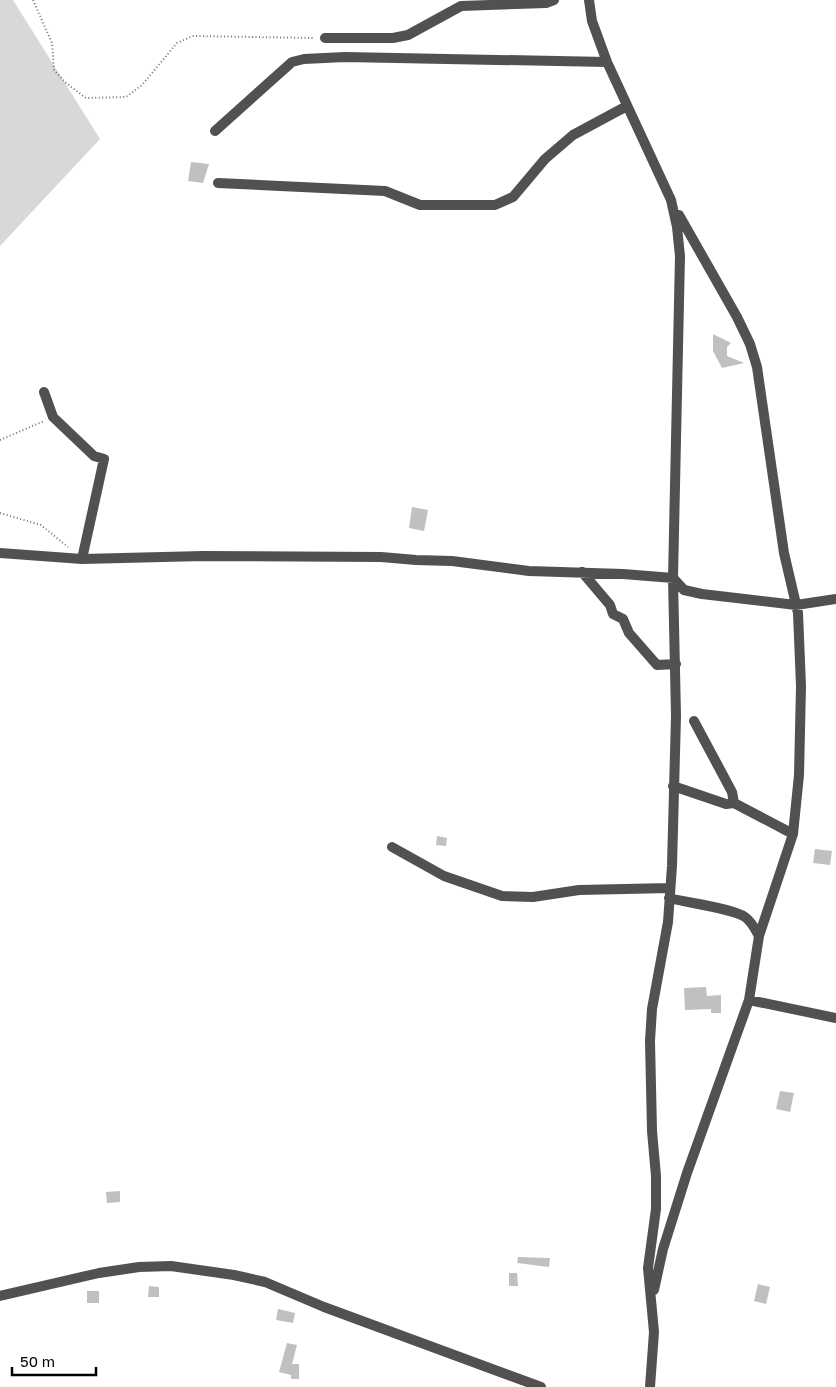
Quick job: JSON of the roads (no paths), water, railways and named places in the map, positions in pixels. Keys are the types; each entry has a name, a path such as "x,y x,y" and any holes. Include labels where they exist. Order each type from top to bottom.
{"street":[{"path":"325,38 393,38 408,35 461,6 546,3 554,0"},
{"path":"589,0 592,21 607,62 627,106 689,236 711,268 737,317 755,360 784,553 796,604 801,696 799,775 793,834 759,936 749,1000 665,1240 652,1299"},
{"path":"216,131 292,62 304,59 345,57 607,62"},
{"path":"218,182 385,191 420,205 495,205 513,197 545,159 573,135 627,106"},
{"path":"650,1387 654,1332 648,1268 656,1209 652,1132 651,1017 668,922 676,664 673,578 680,256 677,227 671,200"},
{"path":"44,392 53,417 94,456 104,459 82,558"},
{"path":"0,553 82,558 364,556 452,560 529,570 673,578 684,590 702,594 796,604 836,599"},
{"path":"582,572 610,605 614,614 623,619 629,633 657,665 676,664"},
{"path":"694,722 732,792 734,803"},
{"path":"672,786 726,804 734,803 793,834"},
{"path":"392,846 444,876 502,896 533,897 579,890 670,893 745,917 752,923 759,936"},
{"path":"749,1000 836,1018"},
{"path":"0,1296 99,1273 139,1267 171,1266 234,1275 265,1282 324,1307 541,1387"}]}
